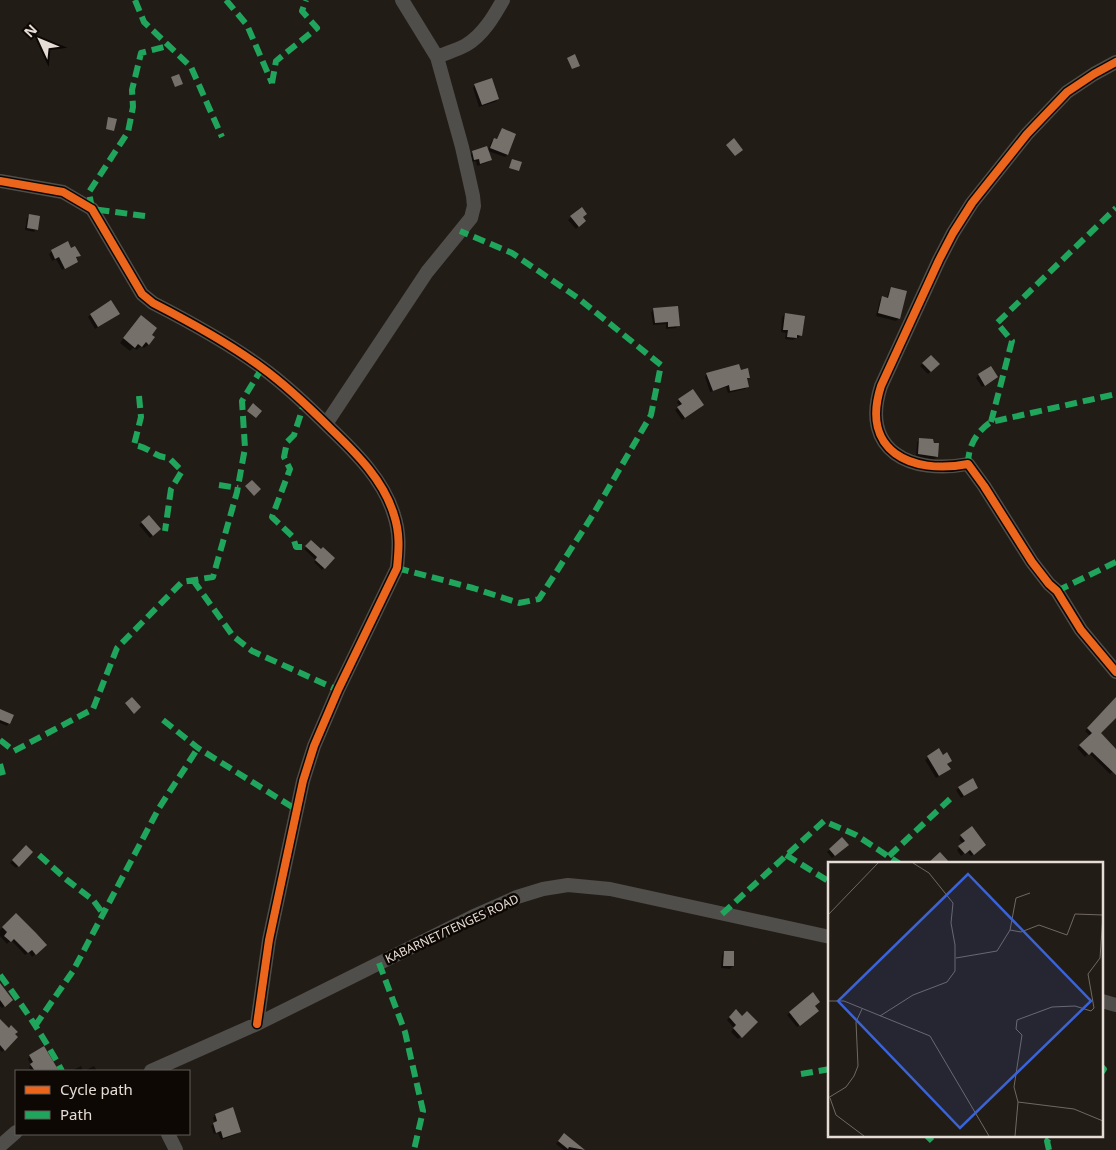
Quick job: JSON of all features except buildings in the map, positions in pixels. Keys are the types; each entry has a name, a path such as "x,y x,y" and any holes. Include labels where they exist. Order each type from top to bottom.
{"street":[{"path":"326,424 427,272 471,218 474,206 471,184 437,57 402,0"},
{"path":"437,57 467,44 478,36 504,0"},
{"path":"1116,62 1067,92 1032,128 972,203 953,232 923,293 881,386 876,402 875,415 880,435 892,452 910,462 922,466 938,467 968,464 1032,562 1057,591 1081,630 1116,672"},
{"path":"0,181 63,192 92,209 142,294 153,303 234,348 262,368 351,448 381,486 394,514 399,545 397,568 338,690 314,746 303,781 269,940 257,1024"},
{"name":"KABARNET/TENGES ROAD","path":"153,1070 257,1024 464,921 517,897 568,884 610,889 828,937"},
{"path":"0,1146 15,1133"},
{"path":"168,1135 176,1150"}],"marked path":[{"path":"135,0 144,22 191,67 222,137"},
{"path":"226,0 247,25 272,83"},
{"path":"272,83 276,61 317,28 302,11 306,0"},
{"path":"145,216 92,209 89,192 128,132 133,107 132,90 141,53 168,46"},
{"path":"991,422 1012,341 997,323 1116,208"},
{"path":"397,568 473,588 519,603 539,599 594,513 651,415 661,365 578,298 512,253 460,231"},
{"path":"0,740 14,751 93,709 117,648 182,582 213,577 237,492 245,448 242,401 262,368"},
{"path":"968,464 968,457 974,440 991,422 1116,394"},
{"path":"139,396 141,417 134,445 159,456 169,458 182,471 171,489 165,531"},
{"path":"302,547 296,547 293,537 272,517 290,469 284,457 287,442 294,435 304,404"},
{"path":"219,485 238,488"},
{"path":"1057,591 1116,562"},
{"path":"193,580 233,636 252,651 338,690"},
{"path":"163,720 198,748 297,810"},
{"path":"35,1026 73,971 159,808 198,748"},
{"path":"0,764 3,775"},
{"path":"889,856 950,799"},
{"path":"722,914 824,821 856,835 897,862"},
{"path":"39,855 93,900 104,915"},
{"path":"786,855 828,881"},
{"path":"379,963 405,1032 423,1111 414,1150"},
{"path":"0,975 33,1022 61,1070"},
{"path":"801,1074 828,1069"},
{"path":"929,1138 932,1141"},
{"path":"1049,1138 1047,1141 1049,1150"}],"cycle path":[{"path":"1116,62 1067,92 1027,134 972,203 939,260 881,386 876,408 878,427 884,442 895,453 910,461 927,466 968,464 1032,562 1057,591 1081,630 1116,672"},
{"path":"0,181 63,192 92,209 142,294 153,303 235,349 289,389 360,458 377,479 394,515 398,541 397,568 338,690 314,746 303,781 269,940 257,1024"}]}
